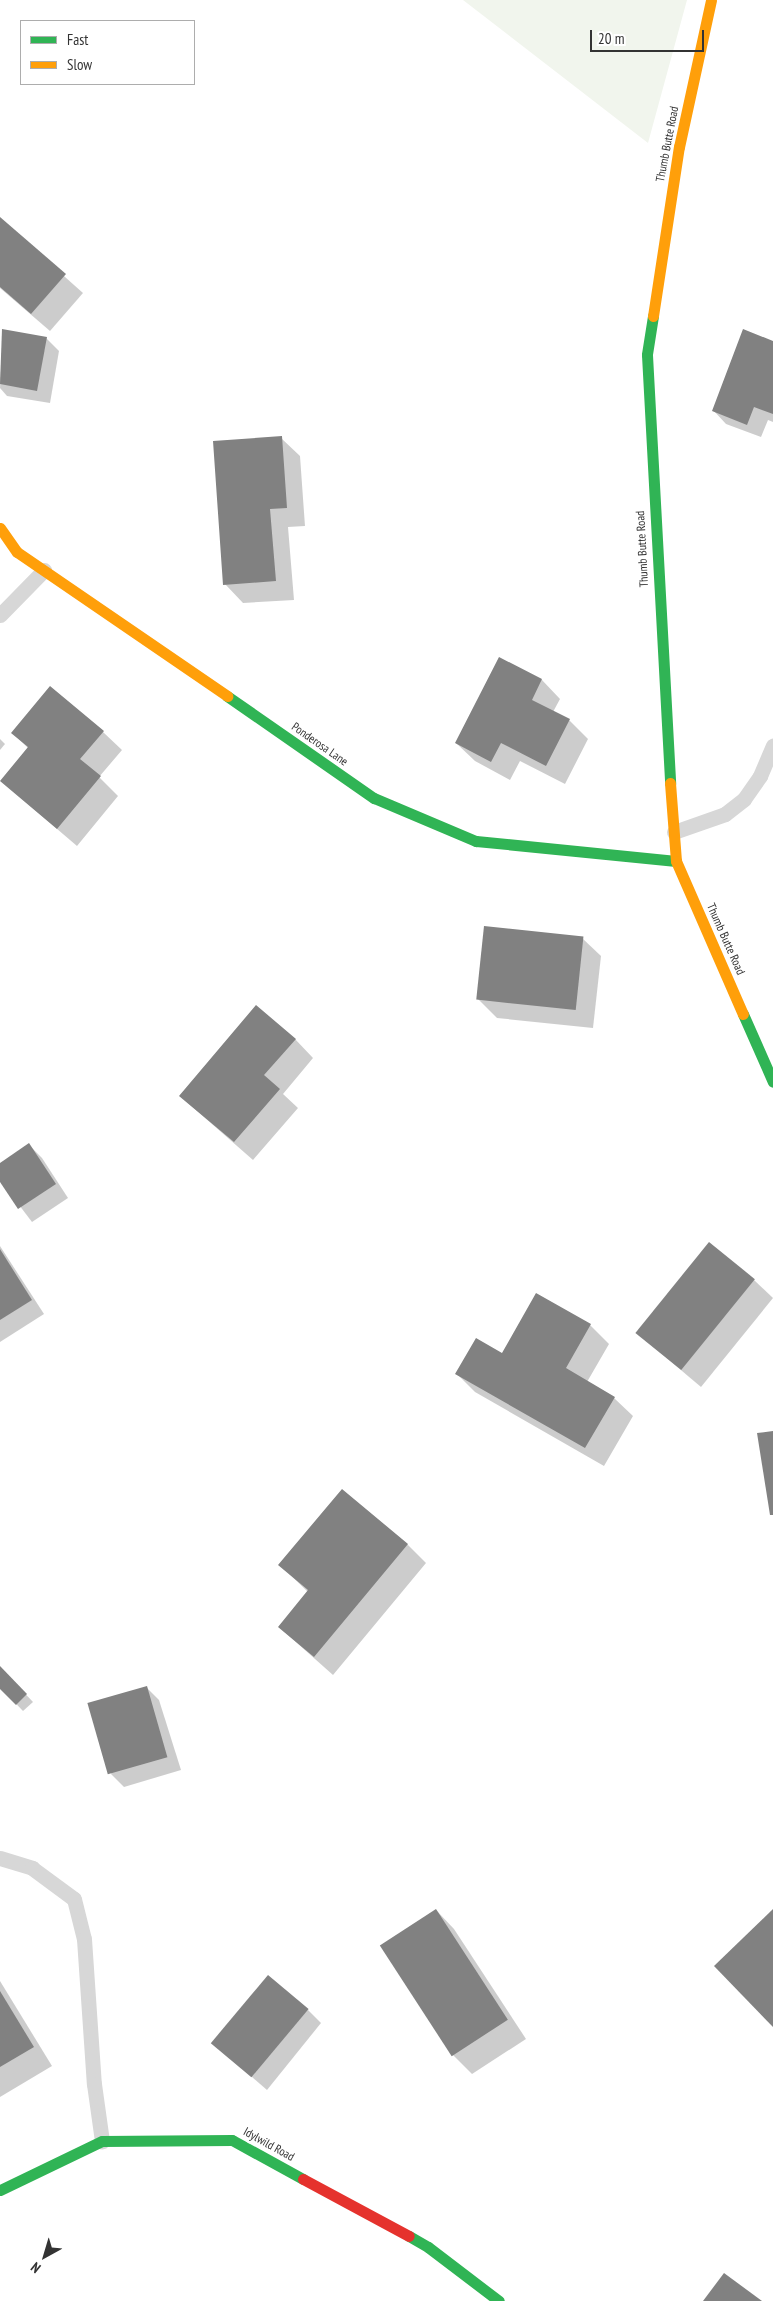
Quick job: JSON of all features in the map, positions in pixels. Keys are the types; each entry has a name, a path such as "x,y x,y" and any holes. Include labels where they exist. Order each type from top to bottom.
{"street":[{"name":"Thumb Butte Road","path":"711,0 679,147 647,355 662,680 676,860 773,1082"},
{"name":"Ponderosa Lane","path":"0,528 17,552 374,798 476,841 676,860"},
{"name":"Idylwild Road","path":"0,2190 102,2141 232,2140 428,2247 499,2301"}],"lane":[{"path":"0,615 44,570"},
{"path":"674,832 725,814 744,799 760,776 773,746"},
{"path":"0,1858 32,1868 74,1899 84,1939 94,2084 102,2141"}],"shaded area":[{"path":"463,0 687,0 648,143"}],"building":[{"path":"0,217 66,274 31,314 0,287"},
{"path":"2,329 47,337 37,391 0,384"},
{"path":"743,329 773,341 773,414 754,407 747,425 712,411"},
{"path":"282,436 287,508 270,509 276,581 223,585 213,441"},
{"path":"499,657 542,679 532,700 570,719 546,766 501,743 491,762 455,743"},
{"path":"50,686 104,731 80,759 101,776 57,829 0,781 28,747 11,733"},
{"path":"484,926 583,936 576,1010 476,1000"},
{"path":"256,1005 296,1039 264,1075 280,1089 234,1142 179,1096"},
{"path":"29,1143 56,1184 18,1209 0,1182 0,1163"},
{"path":"709,1242 755,1279 681,1370 635,1333"},
{"path":"0,1249 32,1300 0,1320"},
{"path":"536,1293 591,1324 566,1368 615,1397 585,1448 455,1374 476,1338 502,1353"},
{"path":"773,1431 773,1515 770,1515 757,1433"},
{"path":"342,1489 408,1544 314,1657 278,1627 308,1590 278,1565"},
{"path":"0,1666 27,1694 16,1705 0,1689"},
{"path":"147,1686 167,1757 108,1774 87,1703"},
{"path":"436,1909 508,2020 452,2056 380,1945"},
{"path":"773,1909 773,2027 714,1966"},
{"path":"268,1975 309,2009 251,2077 211,2043"},
{"path":"0,1991 34,2047 0,2067"},
{"path":"724,2273 762,2301 703,2301"}],"traffic: fast":[{"path":"653,316 647,355 670,783"},
{"path":"227,696 374,798 476,841 676,861"},
{"path":"743,1014 773,1082"},
{"path":"0,2190 102,2141 232,2140 303,2179"},
{"path":"409,2236 428,2247 499,2301"}],"traffic: slow":[{"path":"653,316 679,147 711,0"},
{"path":"0,528 17,552 227,696"},
{"path":"670,783 676,861 743,1014"}],"traffic: jam":[{"path":"303,2179 409,2236"}]}
